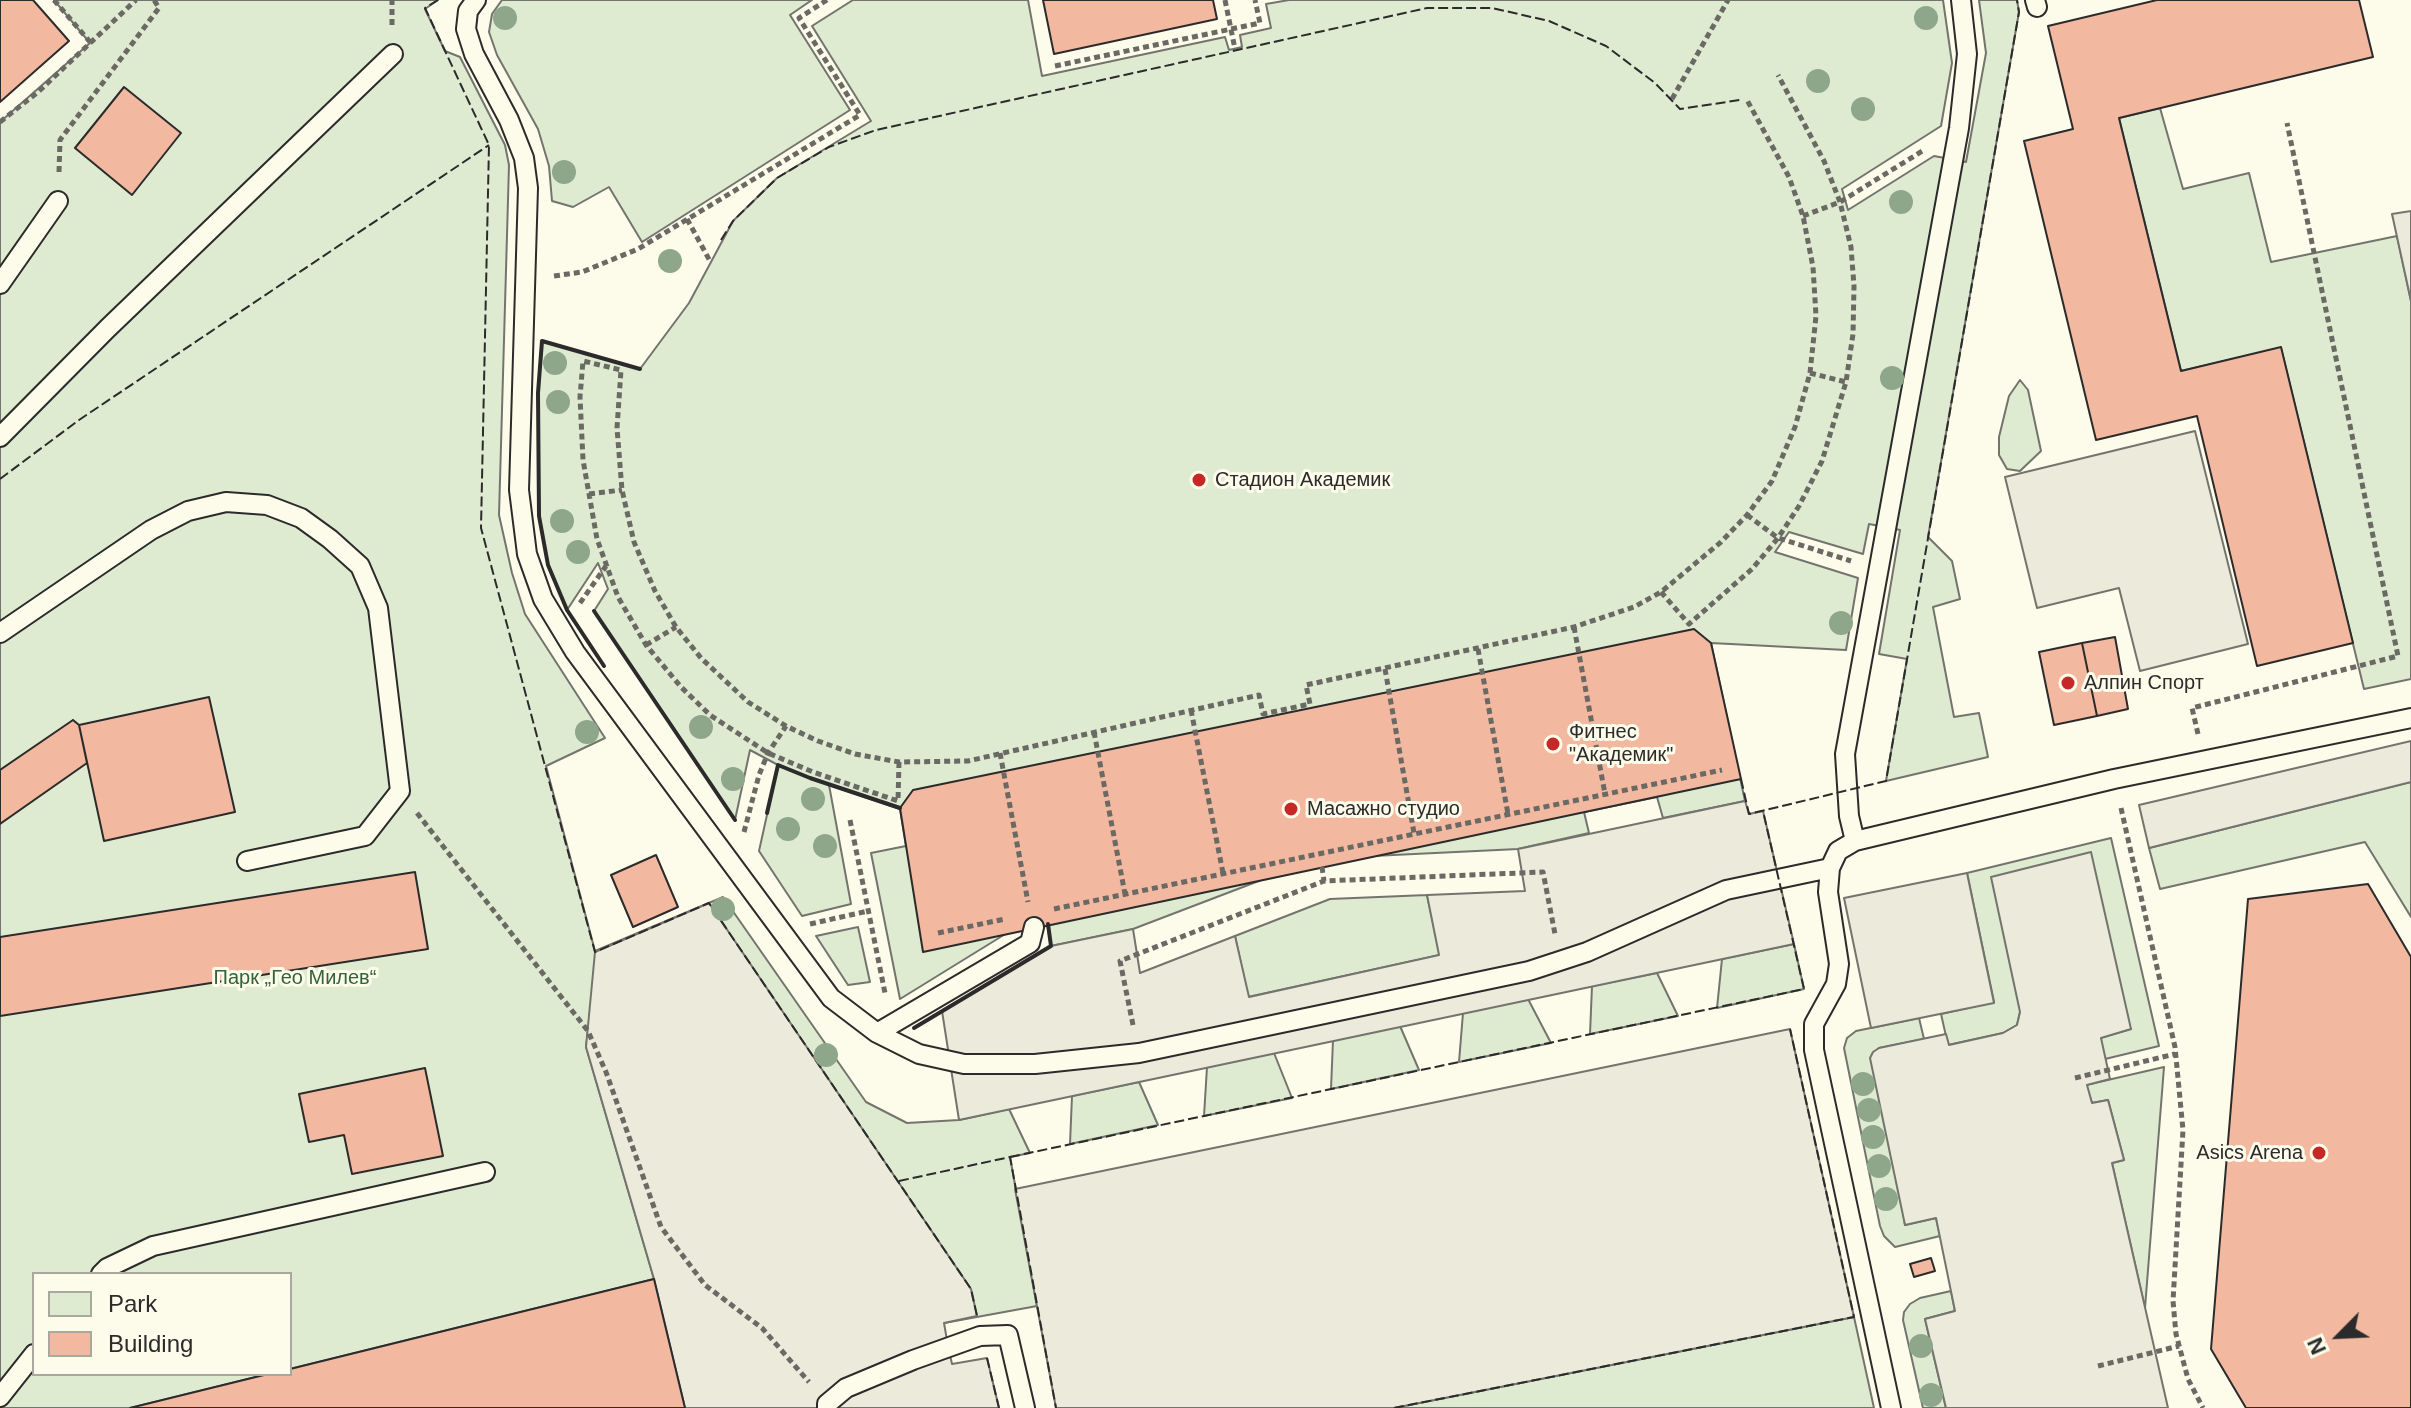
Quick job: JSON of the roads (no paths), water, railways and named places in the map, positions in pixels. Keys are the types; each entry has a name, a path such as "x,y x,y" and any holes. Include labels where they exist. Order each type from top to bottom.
{"lane":[{"path":"476,0 468,11 466,29 474,54 509,120 524,158 528,188 519,490 527,554 543,599 575,652 831,998 877,1033 919,1054 964,1064 1035,1064 1139,1053 1529,971 1587,952 1726,890 1830,868"},
{"path":"1855,841 1846,790 1845,754 1959,128 1967,54 1961,0"},
{"path":"0,437 108,328 393,54"},
{"path":"0,284 58,201"},
{"path":"0,633 151,530 188,511 226,502 267,505 301,518 360,566 378,608 400,791 365,836 247,861"},
{"path":"1891,1408 1814,1050 1814,1024 1836,984 1839,964 1828,892 1830,868 1838,851 1855,841 2114,779 2411,718"},
{"path":"877,1033 1030,943 1032,920"},
{"path":"103,1272 153,1246 485,1172"},
{"path":"827,1406 846,1388 948,1346 980,1336 1008,1335 1025,1408"},
{"path":"0,1397 32,1357"}],"place":[{"name":"Стадион Академик","path":"1199,480"},
{"name":"Алпин Спорт","path":"2068,683"},
{"name":"Фитнес \"Академик\"","path":"1553,744"},
{"name":"Масажно студио","path":"1291,809"},
{"name":"Asics Arena","path":"2319,1153"}],"park label":[{"name":"Парк „Гео Милев“","path":"295,978"}]}
